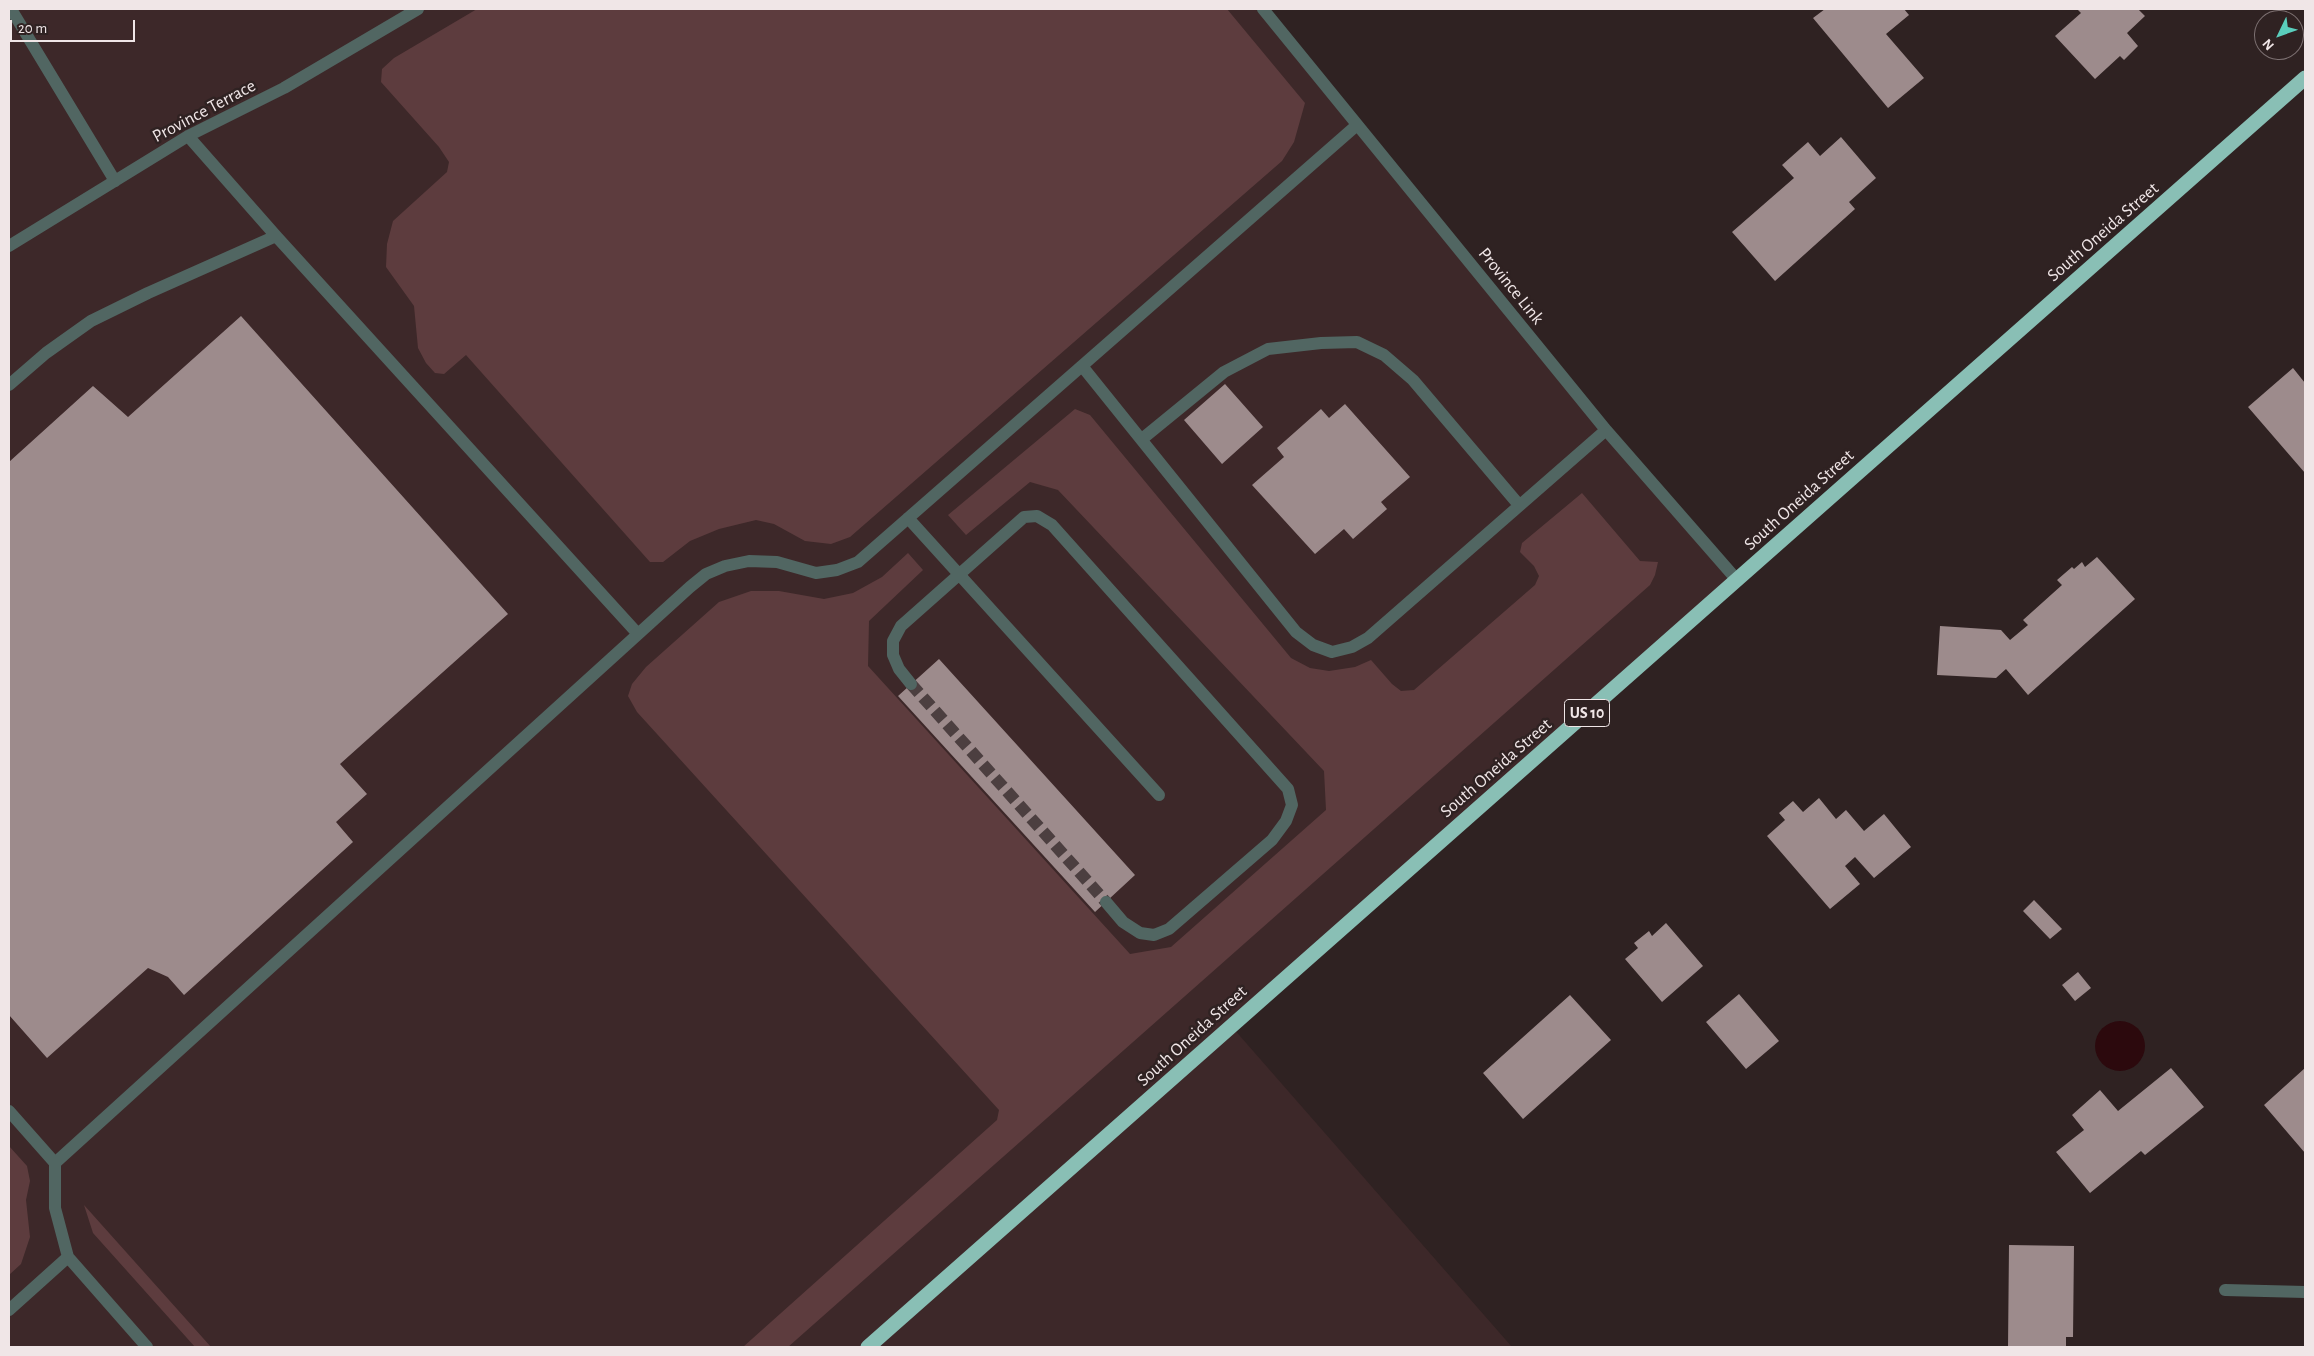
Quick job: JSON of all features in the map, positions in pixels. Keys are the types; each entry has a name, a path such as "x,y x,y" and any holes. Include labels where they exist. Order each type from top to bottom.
{"highway":[{"name":"South Oneida Street","path":"868,1347 2305,78"}],"street":[{"name":"Province Terrace","path":"9,246 188,136 284,88 418,9"},
{"name":"Province Link","path":"1263,9 1606,430 1737,580"},
{"path":"12,16 115,181"},
{"path":"55,1163 706,574 725,566 749,561 777,562 816,573 837,570 858,562 1357,126"},
{"path":"188,136 276,236 638,634"},
{"path":"9,386 46,352 90,321 276,236"},
{"path":"1142,439 1224,372 1268,349 1321,343 1357,342 1384,355 1413,380 1519,505"},
{"path":"1082,366 1296,632 1313,645 1332,652 1352,647 1368,638 1606,430"},
{"path":"911,684 899,669 893,655 893,642 901,626 1024,517 1037,516 1052,525 1288,789 1292,805 1286,821 1272,840 1169,929 1154,935 1140,933 1123,922 1106,902"},
{"path":"908,518 1159,795"},
{"path":"9,1111 55,1163 55,1208 68,1257 147,1347"},
{"path":"9,1310 68,1257"},
{"path":"2225,1290 2305,1292"}],"shaded area":[{"path":"9,9 1263,9 1737,580 1233,1028 1512,1347 9,1347"},
{"path":"477,9 1227,9 1305,103 1294,142 1282,161 850,537 831,544 805,541 774,524 756,520 719,529 690,541 663,562 650,562 466,355 444,374 435,373 426,363 418,348 414,306 386,267 387,244 393,221 447,172 449,162 439,147 381,82 382,69 394,58"},
{"path":"1075,409 1090,415 1291,658 1310,668 1329,671 1355,667 1371,660 1392,684 1401,691 1414,690 1535,585 1539,576 1534,566 1520,552 1522,543 1582,493 1640,561 1658,562 1655,575 1650,585 788,1347 743,1347 997,1120 999,1110 637,712 628,696 632,684 646,667 719,602 751,591 779,591 824,599 853,593 882,577 908,553 923,570 869,621 868,666 1130,954 1171,947 1326,810 1324,771 1058,490 1030,482 966,535 948,515"},
{"path":"2115,1021 2125,1021 2138,1028 2145,1041 2145,1051 2138,1064 2125,1071 2115,1071 2106,1067 2099,1060 2095,1051 2095,1041 2099,1032 2106,1025"},
{"path":"9,1146 27,1166 30,1181 26,1200 30,1237 21,1264 9,1275"},
{"path":"84,1205 211,1347 195,1347 93,1233"}],"building":[{"path":"1825,9 1904,9 1909,15 1886,34 1924,78 1888,108 1813,18"},
{"path":"2077,9 2138,9 2145,16 2127,33 2138,46 2124,60 2120,56 2095,79 2055,36 2081,13"},
{"path":"1841,137 1876,178 1849,202 1855,209 1775,281 1732,232 1794,178 1782,165 1808,142 1820,156"},
{"path":"241,316 508,614 340,764 367,794 336,822 353,842 184,995 168,977 148,968 47,1058 9,1015 9,462 93,386 128,417"},
{"path":"2293,368 2305,383 2305,473 2248,407"},
{"path":"1225,384 1263,427 1222,464 1184,420"},
{"path":"1345,404 1410,477 1381,502 1387,509 1353,539 1344,529 1315,554 1252,485 1284,457 1277,448 1321,409 1329,418"},
{"path":"2097,557 2135,599 2028,695 2006,669 1996,678 1937,675 1940,626 2001,630 2010,640 2028,625 2023,620 2062,585 2057,580 2072,567 2074,569 2082,562 2085,567"},
{"path":"939,659 1135,875 1095,912 898,696"},
{"path":"1819,798 1836,819 1846,810 1864,831 1884,814 1911,847 1874,878 1855,857 1845,866 1860,884 1830,909 1767,836 1785,820 1779,813 1793,801 1803,812"},
{"path":"2034,900 2062,929 2050,939 2023,911"},
{"path":"1666,923 1703,966 1662,1002 1625,959 1638,948 1634,943 1649,931 1652,936"},
{"path":"2078,972 2091,988 2075,1001 2062,985"},
{"path":"1739,994 1779,1041 1746,1069 1706,1022"},
{"path":"1570,995 1611,1040 1523,1119 1483,1073"},
{"path":"2171,1068 2204,1107 2145,1155 2141,1151 2090,1193 2056,1152 2084,1130 2072,1115 2100,1090 2118,1111"},
{"path":"2305,1068 2305,1153 2264,1105"},
{"path":"2009,1245 2074,1246 2073,1337 2066,1337 2066,1347 2008,1347"}],"tunnel":[{"path":"911,684 1106,902"}]}
